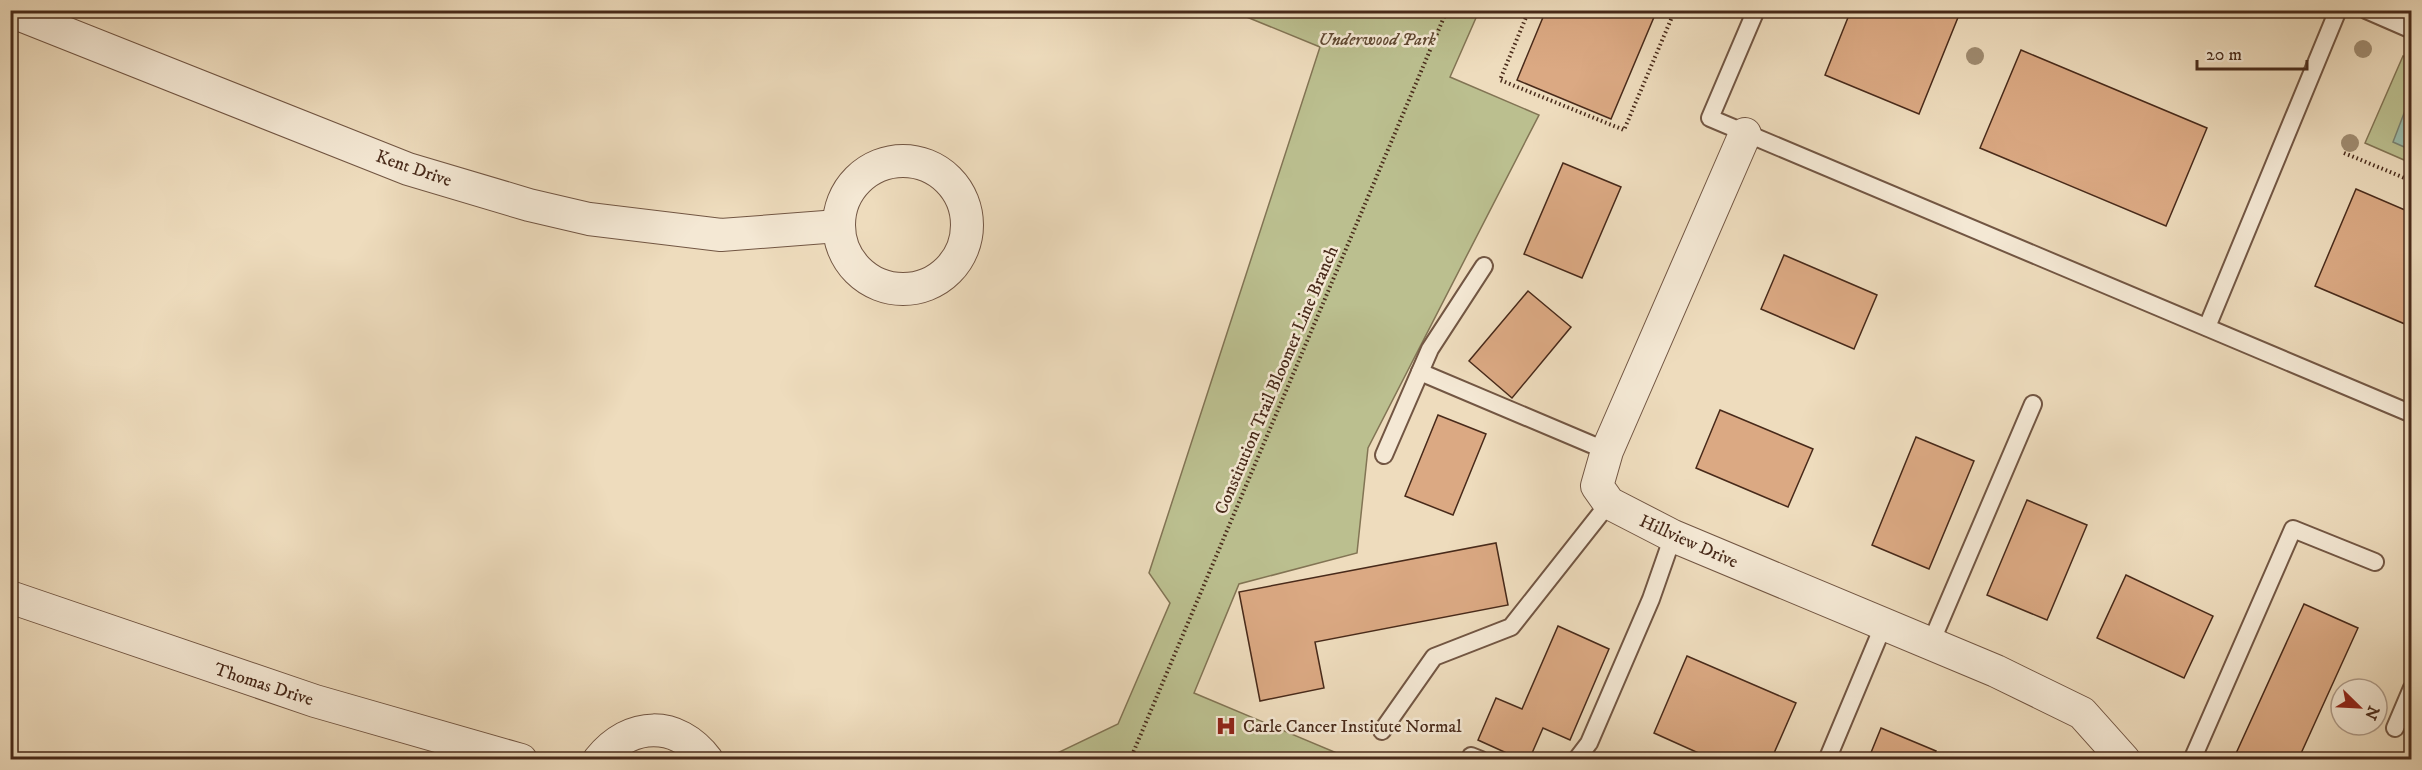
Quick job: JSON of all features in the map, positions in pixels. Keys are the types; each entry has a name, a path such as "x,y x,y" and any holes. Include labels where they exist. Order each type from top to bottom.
{"street":[{"name":"Kent Drive","path":"10,11 408,169 529,205 589,219 721,235 838,226"},
{"path":"1609,503 1597,486 1607,451 1745,134"},
{"path":"902,160 922,162 947,179 964,204 968,224 964,246 953,266 936,281 914,289 892,289 871,282 854,268 842,248 838,226 841,206 850,188 864,173 882,164 902,160"},
{"name":"Hillview Drive","path":"1609,503 1673,536 1996,671 2082,713 2124,759"},
{"name":"Thomas Drive","path":"10,597 315,701 521,759"},
{"path":"599,759 615,742 635,732 657,730 678,734 697,747 707,759"}],"lane":[{"path":"1756,10 1710,118 2412,414"},
{"path":"2207,327 2338,10"},
{"path":"2366,10 2412,30"},
{"path":"1384,455 1430,349 1484,267"},
{"path":"1420,372 1607,451"},
{"path":"1930,645 2033,404"},
{"path":"1382,731 1434,657 1511,627 1609,503"},
{"path":"2192,759 2293,529 2375,562"},
{"path":"1576,759 1589,743 1651,599 1673,536"},
{"path":"1827,759 1884,624"},
{"path":"2395,728 2412,688"}],"path":[{"name":"Constitution Trail Bloomer Line Branch","path":"1130,759 1447,10"},
{"path":"1529,10 1500,80 1624,130 1675,10"},
{"path":"2344,153 2412,181"}],"green space":[{"name":"Underwood Park","path":"1232,11 1479,11 1450,77 1539,115 1368,448 1357,553 1239,584 1194,693 1351,759 1050,759 1053,755 1118,724 1170,603 1149,573 1320,47"},
{"path":"2403,56 2411,60 2411,163 2365,143"}],"shaded area":[{"path":"2411,95 2411,150 2393,142"}],"building":[{"path":"1546,10 1657,10 1611,119 1517,80"},
{"path":"1851,10 1961,10 1919,114 1825,75"},
{"path":"2021,50 2207,128 2166,226 1980,148"},
{"path":"1563,163 1621,187 1582,278 1524,254"},
{"path":"2356,189 2412,213 2412,327 2315,286"},
{"path":"1784,255 1877,295 1854,349 1761,309"},
{"path":"1528,291 1571,327 1512,398 1469,361"},
{"path":"1720,410 1813,449 1788,507 1696,468"},
{"path":"1438,415 1486,434 1453,515 1405,496"},
{"path":"1916,437 1974,461 1929,569 1872,545"},
{"path":"2027,500 2087,525 2047,620 1987,595"},
{"path":"1496,543 1508,605 1315,642 1324,688 1260,701 1239,592"},
{"path":"2126,575 2213,616 2184,678 2097,638"},
{"path":"2304,604 2358,628 2336,677 2329,677 2329,692 2298,760 2233,760"},
{"path":"1558,626 1609,649 1570,740 1543,728 1529,760 1522,760 1478,740 1496,698 1522,709"},
{"path":"1687,656 1796,703 1771,760 1714,760 1654,733"},
{"path":"1881,728 1936,751 1932,760 1868,760"}],"place":[{"name":"Carle Cancer Institute Normal","path":"1226,726"}]}
